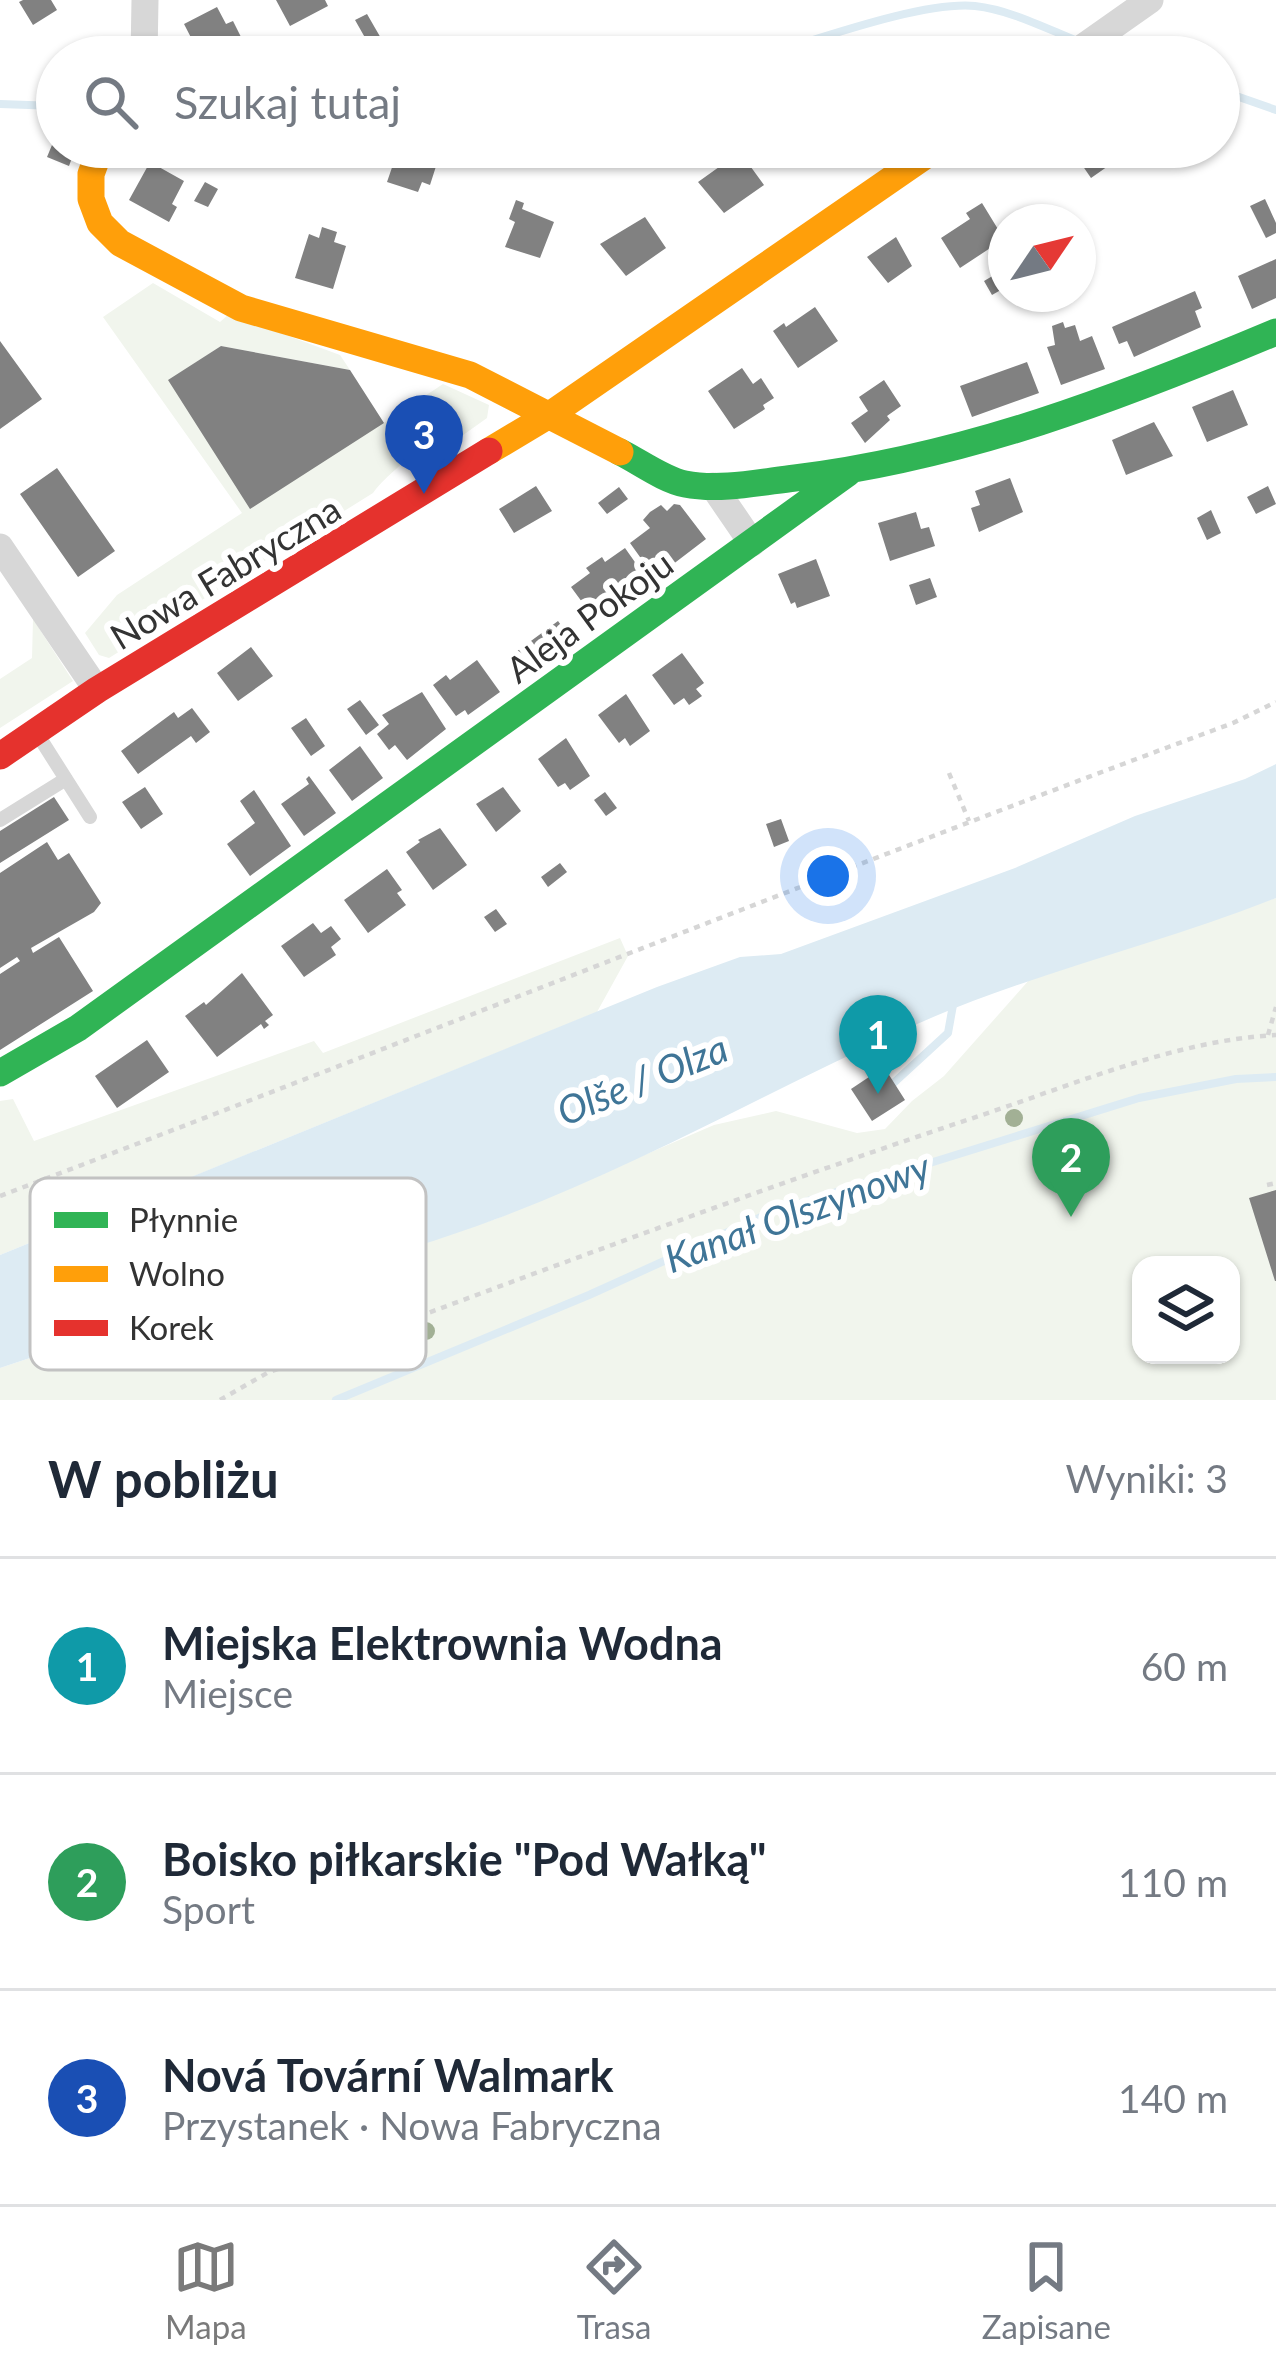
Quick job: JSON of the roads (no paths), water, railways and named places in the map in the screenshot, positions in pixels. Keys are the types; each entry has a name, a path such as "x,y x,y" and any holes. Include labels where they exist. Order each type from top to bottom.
{"street":[{"path":"144,36 145,0"},
{"path":"1099,36 1150,0"},
{"path":"93,168 91,207 109,235 241,308 470,374 682,484 713,486 848,473"},
{"name":"Nowa Fabryczna","path":"0,756 97,691 551,414 908,168"},
{"name":"Aleja Pokoju","path":"0,1073 78,1028 848,473 909,463 1033,430 1276,332"},
{"path":"713,486 752,542"},
{"path":"0,547 97,691"}],"lane":[{"path":"37,733 90,817"},
{"path":"0,820 65,779"}],"water":[{"name":"Olše / Olza","path":"1276,764 1276,898 953,1009 601,1176 496,1219 426,1243 426,1178 189,1178 657,987 740,957 781,954 1015,868 1135,816"},
{"path":"30,1243 30,1359 0,1368 0,1255"}],"waterway":[{"path":"827,36 952,6 1002,11 1065,36"},
{"path":"1240,97 1276,110"},
{"path":"0,104 36,105"},
{"path":"887,1089 948,1033 953,1005"},
{"name":"Kanał Olszynowy","path":"426,1363 772,1212 1139,1098 1236,1079 1276,1077"},
{"name":"Kanał Olszynowy","path":"336,1400 408,1370"}],"place":[{"name":"Nová Tovární Walmark","path":"424,494"},
{"name":"Miejska Elektrownia Wodna","path":"878,1094"},
{"name":"Boisko piłkarskie \"Pod Wałką\"","path":"1071,1217"}]}
